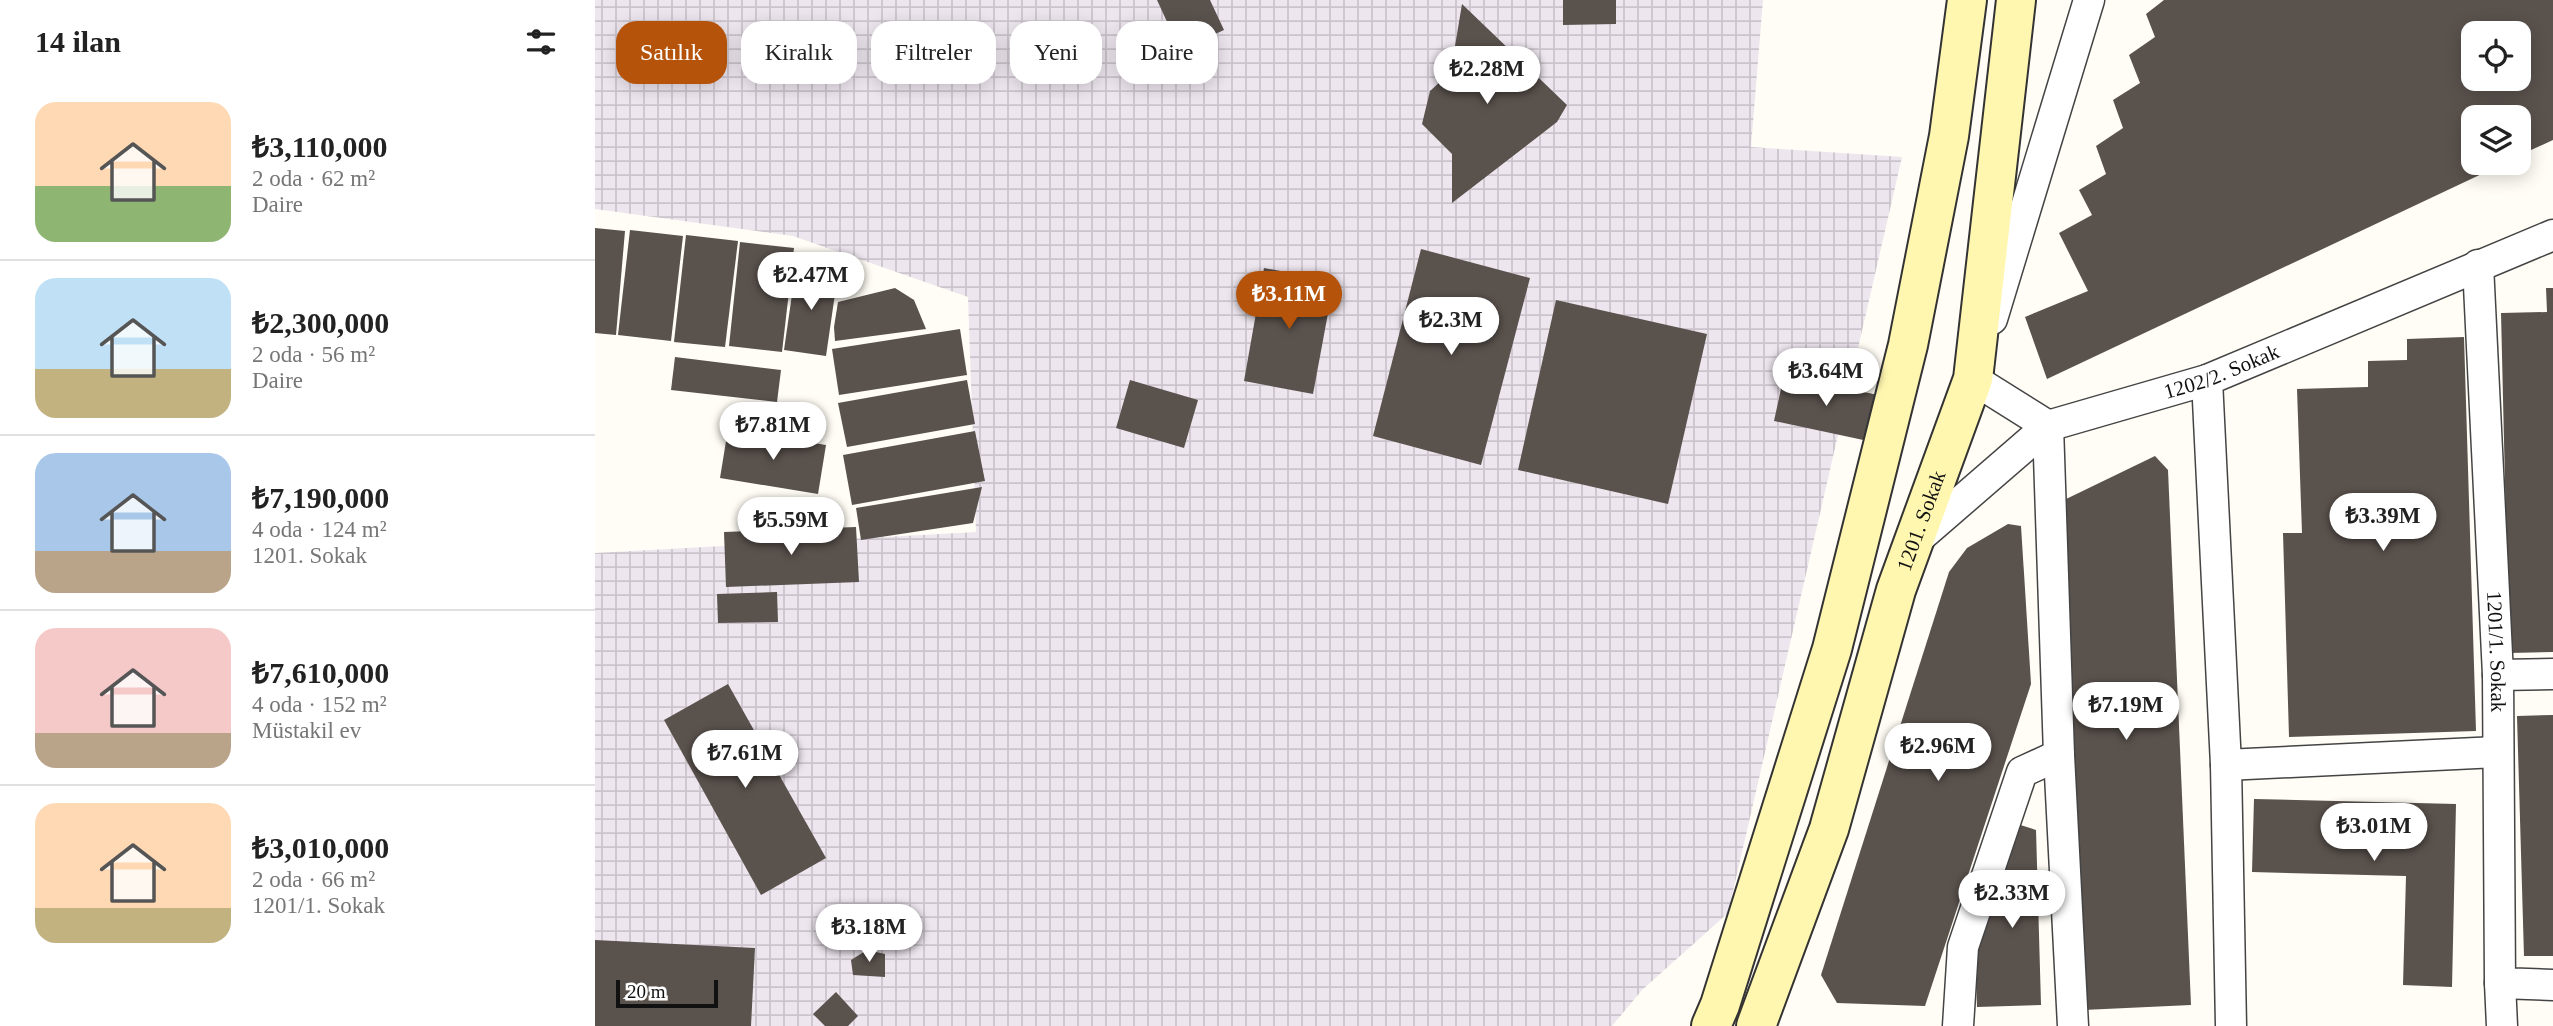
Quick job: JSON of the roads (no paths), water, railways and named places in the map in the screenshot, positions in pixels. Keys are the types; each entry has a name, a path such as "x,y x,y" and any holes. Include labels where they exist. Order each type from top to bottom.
{"main road":[{"path":"1710,1019 1832,649 1908,345 1949,136 1967,0"},
{"name":"1201. Sokak","path":"1756,1026 1829,829 1896,590 1973,379 2016,0"},
{"path":"1949,136 1971,149 1971,186 1963,275 1973,379"}],"street":[{"path":"2073,1026 2059,755 2048,426 1973,379 2089,0"},
{"name":"1202/2. Sokak","path":"1914,542 2048,426 2207,380 2553,235"},
{"name":"1201/1. Sokak","path":"2478,265 2498,675 2501,1026"},
{"path":"2207,380 2226,765 2231,1026"},
{"path":"2498,675 2553,674"},
{"path":"2226,765 2497,752"},
{"path":"1958,1026 1963,947 2022,772 2059,755"},
{"path":"2500,984 2553,985"}]}
